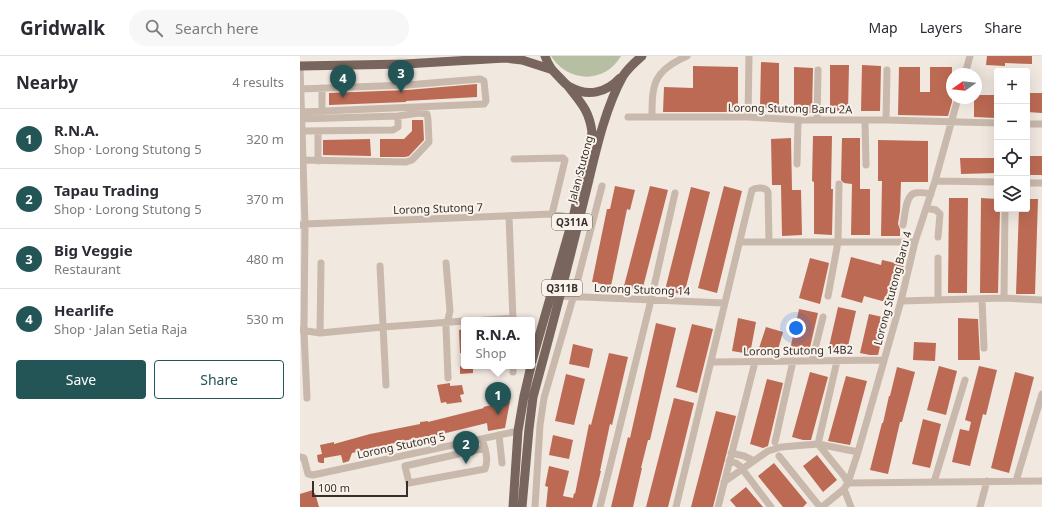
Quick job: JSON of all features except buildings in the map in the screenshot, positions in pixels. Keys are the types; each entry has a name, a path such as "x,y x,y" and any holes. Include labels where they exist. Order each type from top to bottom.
{"main road":[{"path":"545,56 550,69"},
{"name":"Jalan Stutong","path":"522,507 529,429 534,397 609,109 633,56"},
{"path":"568,86 579,91 589,92 598,91 614,85 634,62 642,56"},
{"path":"300,66 405,64 505,58 522,60 550,69"},
{"name":"Jalan Stutong","path":"535,351 573,218 592,132 590,119 586,110 568,86 550,69"},
{"path":"514,507 518,431 530,369"}],"street":[{"path":"652,117 652,92 655,80 666,67 686,56"},
{"path":"748,118 749,56"},
{"path":"967,68 970,56"},
{"path":"405,64 407,85"},
{"path":"300,66 302,132 302,331 307,398"},
{"path":"817,120 818,70"},
{"path":"886,120 887,70"},
{"path":"301,89 407,85 480,79 484,81 486,103 322,112 301,117"},
{"path":"322,88 322,112"},
{"name":"Lorong Stutong Baru 4","path":"846,486 858,452 901,301 915,242 935,181 956,104"},
{"path":"301,117 398,116 419,113 426,114 428,120 428,142 412,160 406,162 301,160"},
{"path":"302,132 393,130 398,127 398,116"},
{"name":"Lorong Stutong Baru 2A","path":"628,117 994,123"},
{"path":"797,164 798,120"},
{"path":"865,121 866,165"},
{"path":"1030,124 1042,124"},
{"path":"318,131 318,161"},
{"path":"514,159 563,158 566,160 552,214"},
{"path":"935,181 994,182"},
{"path":"1030,183 1042,183"},
{"path":"828,296 838,242 839,184"},
{"path":"534,507 544,398 573,298 602,186"},
{"path":"676,507 712,362 724,303 752,190 755,188 765,188 768,192 769,242"},
{"path":"600,507 651,300 675,193"},
{"path":"903,225 910,195 915,193 931,194"},
{"path":"926,208 936,210 940,214 938,237"},
{"path":"1004,298 1005,212"},
{"name":"Lorong Stutong 7","path":"302,225 552,214 573,218"},
{"path":"509,216 513,317"},
{"path":"740,242 915,242"},
{"path":"938,258 938,300"},
{"path":"320,333 321,263"},
{"path":"446,263 450,311 446,327 448,378"},
{"path":"380,266 386,385"},
{"name":"Lorong Stutong 14","path":"560,296 573,298 724,303"},
{"path":"982,298 984,348"},
{"path":"901,301 982,298 1042,300"},
{"path":"812,361 823,317"},
{"path":"302,331 320,333 461,321"},
{"name":"Lorong Stutong 14B2","path":"712,362 884,360"},
{"path":"775,442 792,361"},
{"path":"818,444 837,361"},
{"path":"718,507 755,362"},
{"path":"934,482 965,380"},
{"path":"1016,480 1042,394"},
{"name":"Lorong Stutong 5","path":"300,457 304,458 308,474 313,475 518,431"},
{"path":"499,435 502,463"},
{"path":"402,456 409,483 481,470 485,469 488,462 482,439"},
{"path":"818,444 844,476 851,507"},
{"path":"724,482 768,451 781,447 818,444 858,452"},
{"path":"405,466 485,448"},
{"path":"731,453 744,456 754,461"},
{"path":"779,456 821,507 846,486 934,482 1016,480 1042,481"},
{"path":"729,461 736,463 771,507"},
{"path":"980,507 987,481"}],"green space":[{"path":"551,56 621,56 606,72 586,77 567,71 558,65"}],"place":[{"name":"Big Veggie","path":"401,93"},
{"name":"Hearlife","path":"343,98"},
{"name":"R.N.A.","path":"498,415"},
{"name":"Tapau Trading","path":"466,464"}]}
